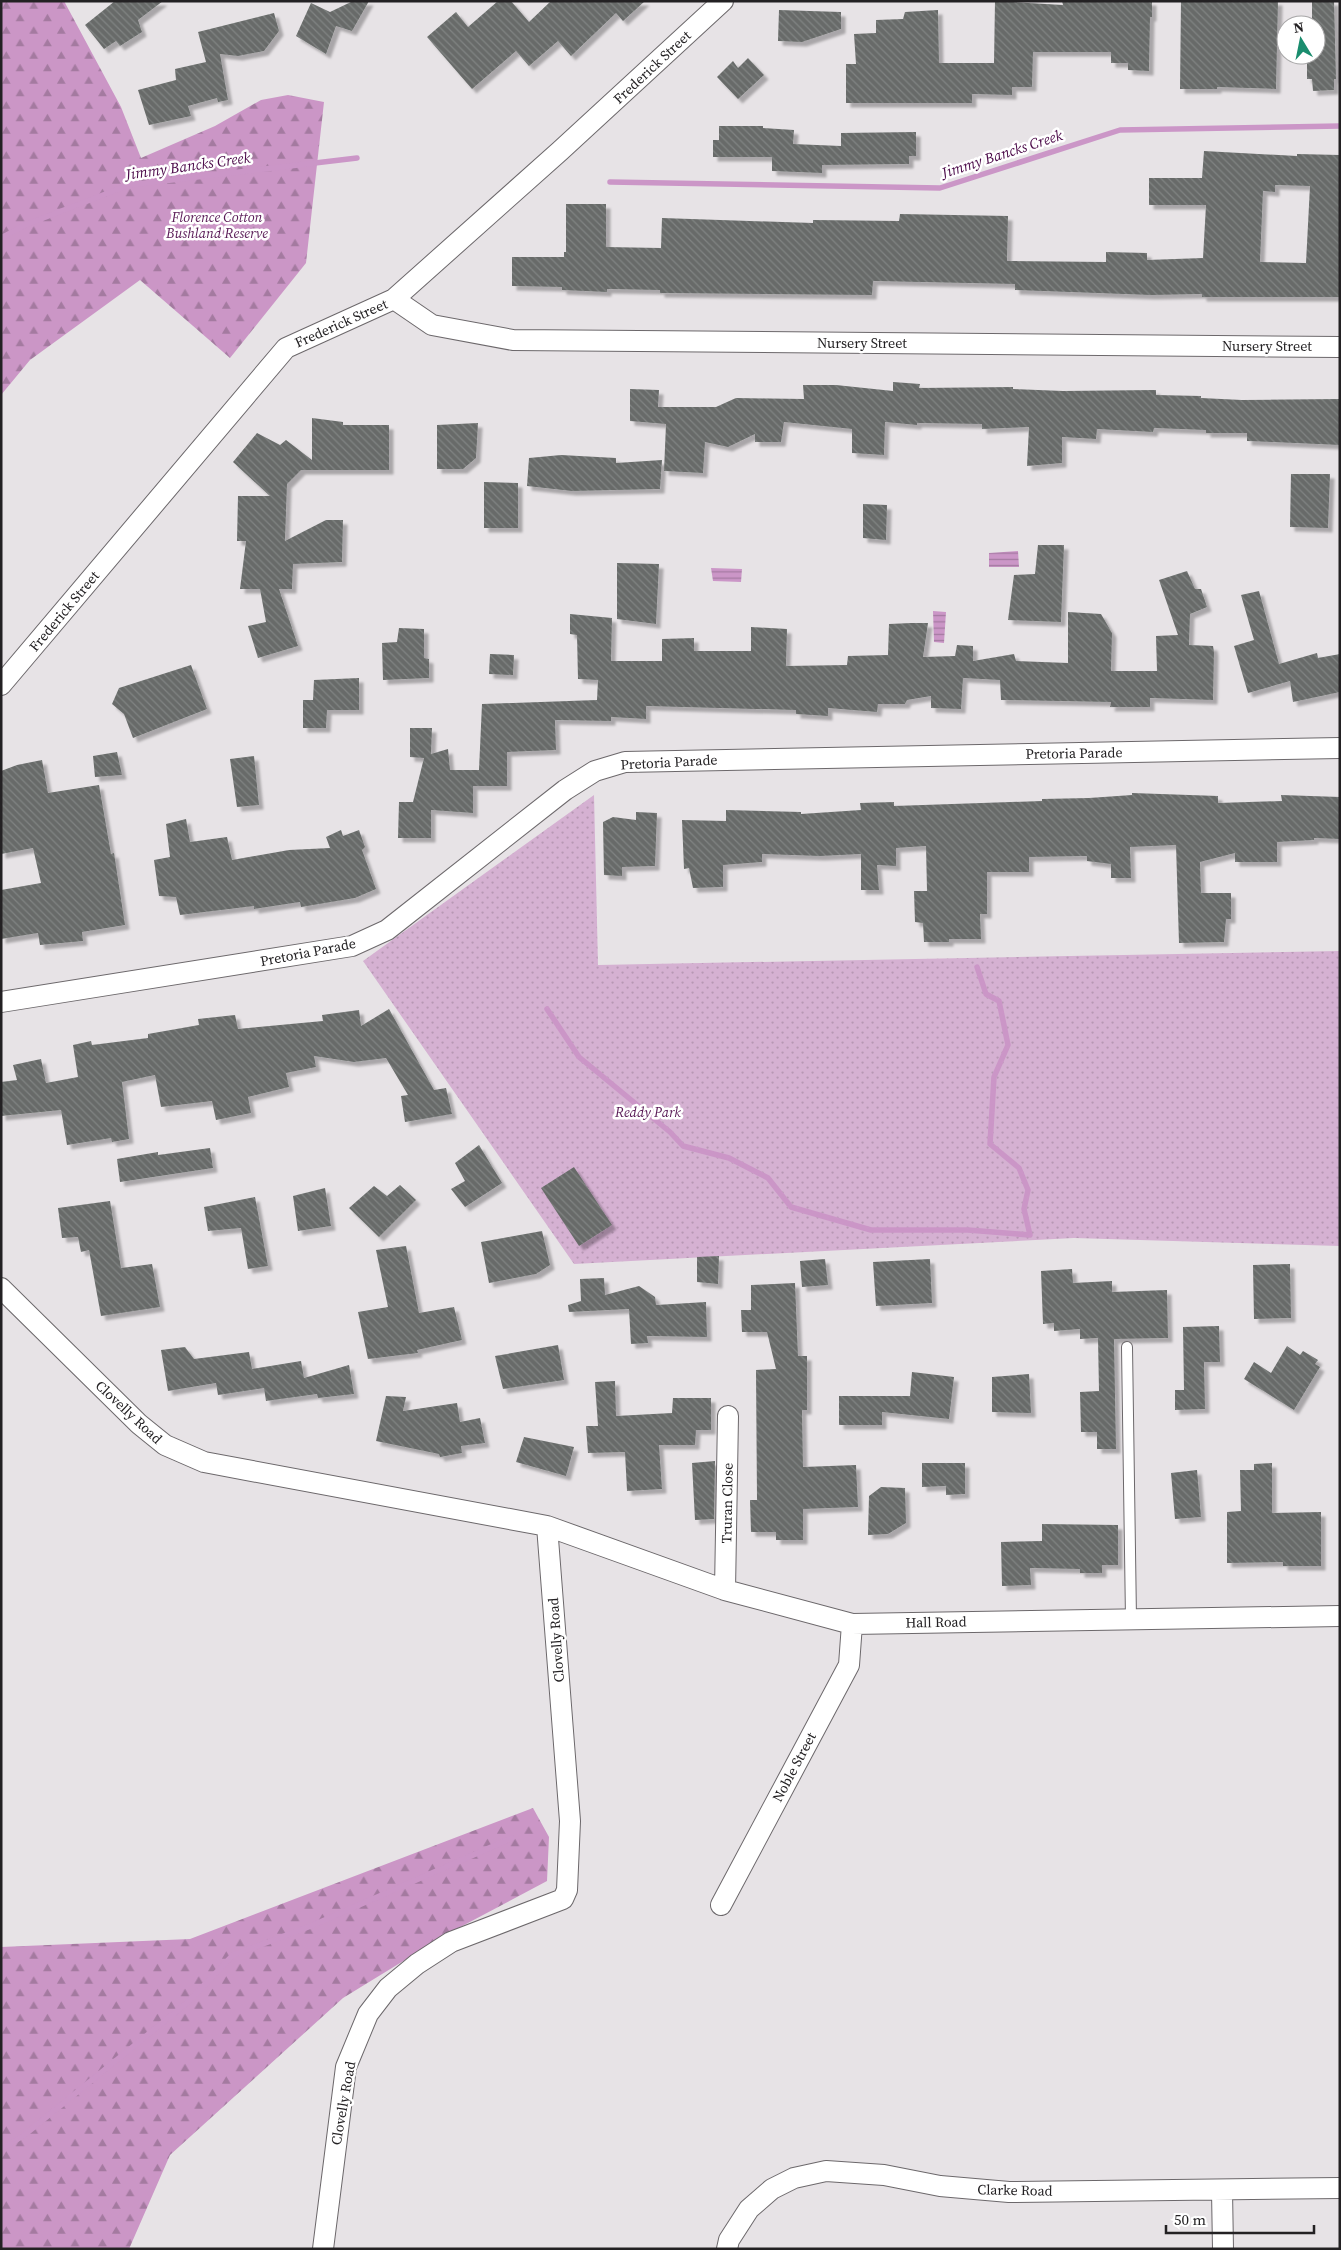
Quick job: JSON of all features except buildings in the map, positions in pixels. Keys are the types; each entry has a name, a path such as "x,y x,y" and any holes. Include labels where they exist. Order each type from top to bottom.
{"street":[{"name":"Frederick Street","path":"1,685 286,348 394,298 560,151 723,1"},
{"name":"Nursery Street","path":"394,298 432,325 513,340 1340,346"},
{"name":"Pretoria Parade","path":"1,1002 352,946 387,930 565,790 596,771 626,762 1340,748"},
{"name":"Clovelly Road","path":"1,1288 139,1424 165,1446 204,1462 547,1526 570,1820 568,1890 564,1899 451,1942 417,1964 388,1988 368,2014 346,2067 323,2249"},
{"name":"Truran Close","path":"725,1590 728,1416"},
{"name":"Hall Road","path":"547,1526 725,1590 852,1624 1340,1616"},
{"name":"Noble Street","path":"721,1905 848,1664 852,1624"},
{"name":"Clarke Road","path":"727,2249 729,2240 749,2209 772,2189 794,2178 826,2171 884,2175 940,2186 1009,2192 1222,2191 1340,2188"},
{"path":"1222,2191 1223,2249"}],"lane":[{"path":"1127,1347 1131,1619"}],"green space":[{"name":"Florence Cotton Bushland Reserve","path":"1,1 64,1 121,107 141,158 215,126 261,100 288,95 324,102 306,263 230,358 140,280 30,360 1,395"},
{"name":"Reddy Park","path":"594,795 598,965 1340,951 1340,1246 1074,1238 574,1264 363,961"},
{"path":"533,1808 549,1837 547,1881 449,1933 343,1998 170,2155 129,2249 1,2249 1,1947 190,1939"}],"shaded area":[{"path":"1018,551 1019,567 989,567 989,553"},
{"path":"711,568 742,569 741,582 713,581"},
{"path":"933,611 946,612 944,643 934,642"}],"waterway":[{"name":"Jimmy Bancks Creek","path":"610,182 940,188 1120,130 1340,126"},
{"name":"Jimmy Bancks Creek","path":"1,238 25,225 129,185 357,158"},
{"path":"547,1009 579,1057 670,1132 683,1146 729,1158 768,1178 791,1207 871,1230 968,1230 1030,1235 1024,1209 1028,1190 1019,1168 990,1144 994,1077 1008,1045 999,1001 986,994 977,967"},
{"path":"1,2149 23,2136 188,2002 233,1955 311,1926 512,1838"}]}
